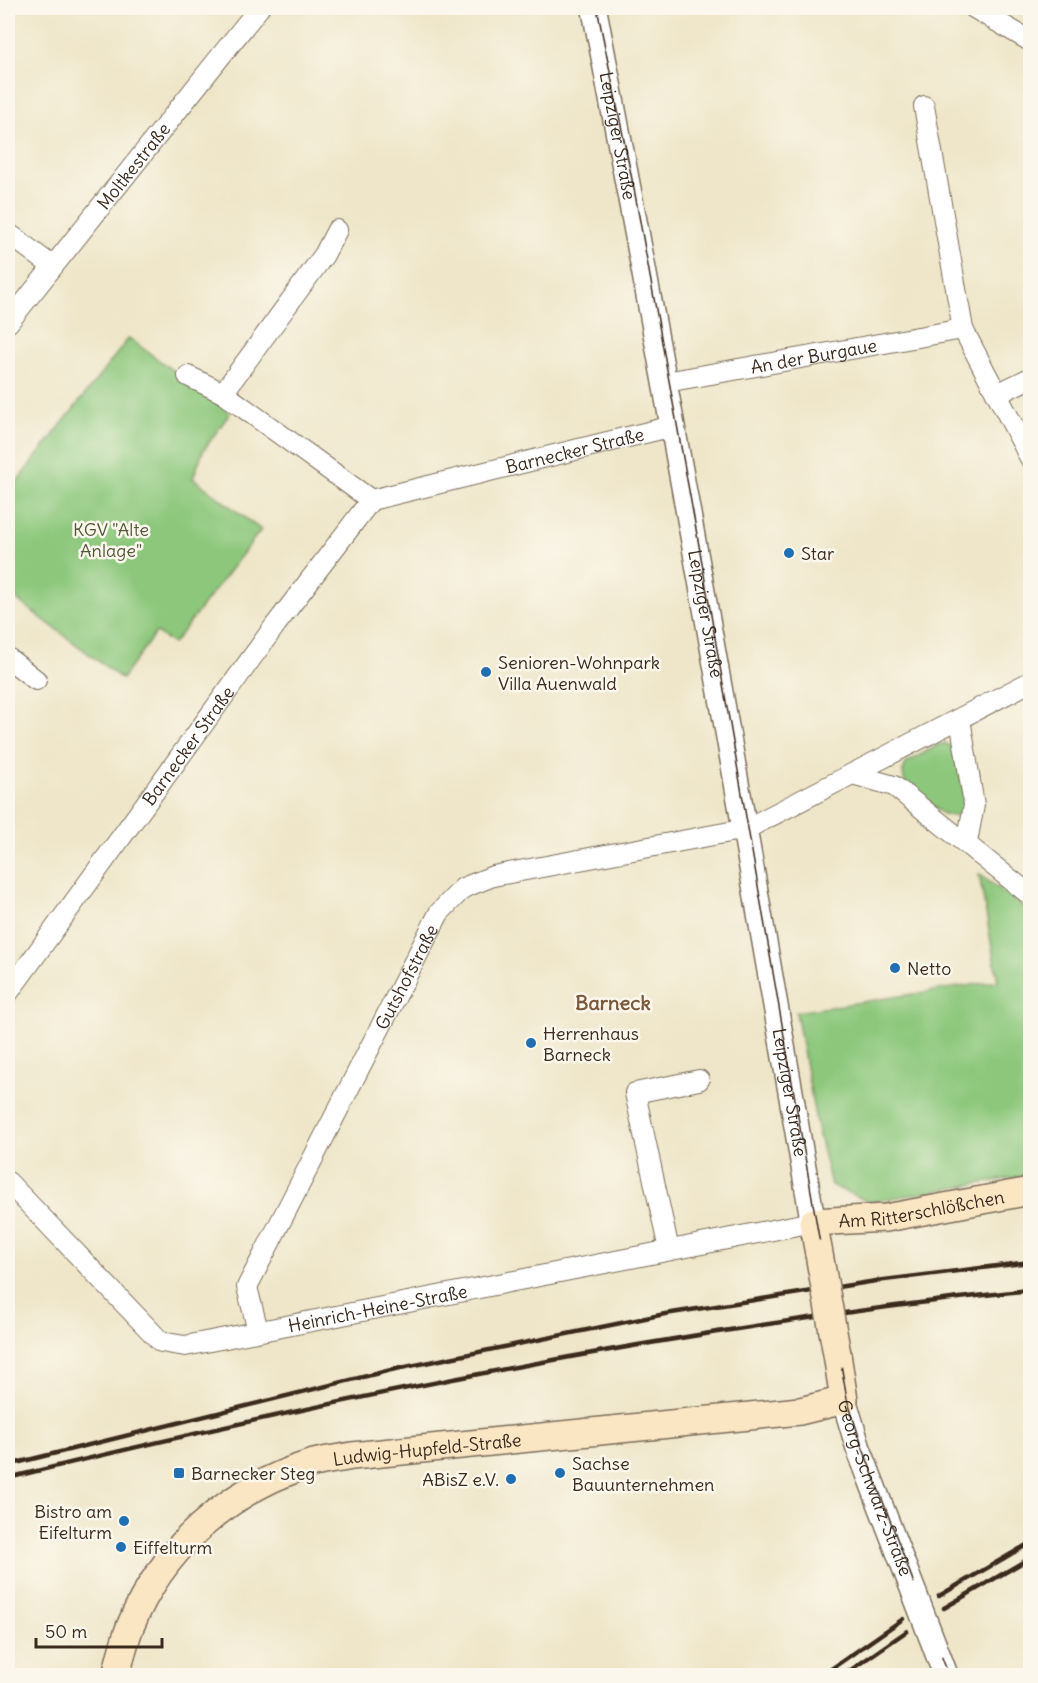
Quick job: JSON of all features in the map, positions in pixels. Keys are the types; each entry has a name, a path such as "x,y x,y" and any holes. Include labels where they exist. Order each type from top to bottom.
{"main road":[{"name":"Am Ritterschlößchen","path":"813,1222 886,1218 1030,1191"},
{"name":"Georg-Schwarz-Straße","path":"813,1222 844,1400"},
{"name":"Ludwig-Hupfeld-Straße","path":"116,1676 130,1627 159,1573 181,1545 200,1526 234,1499 276,1477 308,1464 388,1452 800,1410 844,1400"}],"street":[{"name":"Moltkestraße","path":"8,323 259,8"},
{"name":"Leipziger Straße","path":"594,8 666,382 813,1222"},
{"path":"974,8 1030,41"},
{"path":"924,106 963,329 1030,458"},
{"path":"223,393 324,255 337,230"},
{"path":"8,233 52,266"},
{"name":"An der Burgaue","path":"666,382 963,329"},
{"path":"188,376 223,393 371,500"},
{"path":"997,394 1030,378"},
{"name":"Barnecker Straße","path":"8,993 274,627 371,500 673,426"},
{"path":"10,666 36,680"},
{"name":"Gutshofstraße","path":"258,1331 247,1287 428,933 439,913 462,888 492,876 746,829 1030,682"},
{"path":"960,719 974,806 967,842"},
{"path":"852,774 894,786 967,842 1030,895"},
{"path":"669,1250 635,1093 699,1080"},
{"name":"Heinrich-Heine-Straße","path":"8,1182 161,1342 185,1346 813,1222"},
{"name":"Georg-Schwarz-Straße","path":"844,1400 858,1448 946,1676"}],"green space":[{"name":"KGV \"Alte Anlage\"","path":"129,338 230,413 203,451 193,478 261,530 173,644 156,632 122,679 8,593 8,493"},
{"path":"945,743 955,749 966,801 963,814 953,816 943,814 908,787 903,771 906,763"},
{"path":"979,874 1030,912 1030,1175 869,1202 831,1185 817,1127 796,1012 998,981"}],"tram line":[{"path":"597,8 635,194 698,540 847,1399 862,1446 949,1676"}],"railway":[{"path":"8,1465 391,1370 665,1314 876,1281 1030,1262"},
{"path":"8,1478 261,1419 516,1367 772,1323 1030,1290"},
{"path":"939,1596 1030,1543"},
{"path":"944,1608 1030,1558"},
{"path":"821,1676 903,1619"},
{"path":"842,1676 907,1631"}],"place":[{"name":"Star","path":"789,553"},
{"name":"Senioren-Wohnpark Villa Auenwald","path":"486,672"},
{"name":"Netto","path":"895,968"},
{"name":"Herrenhaus Barneck","path":"531,1043"},
{"name":"Barnecker Steg","path":"179,1473"},
{"name":"Sachse Bauunternehmen","path":"560,1473"},
{"name":"ABisZ e.V.","path":"511,1479"},
{"name":"Bistro am Eifelturm","path":"124,1521"},
{"name":"Eiffelturm","path":"121,1547"}],"district":[{"name":"Barneck","path":"613,1002"}]}
